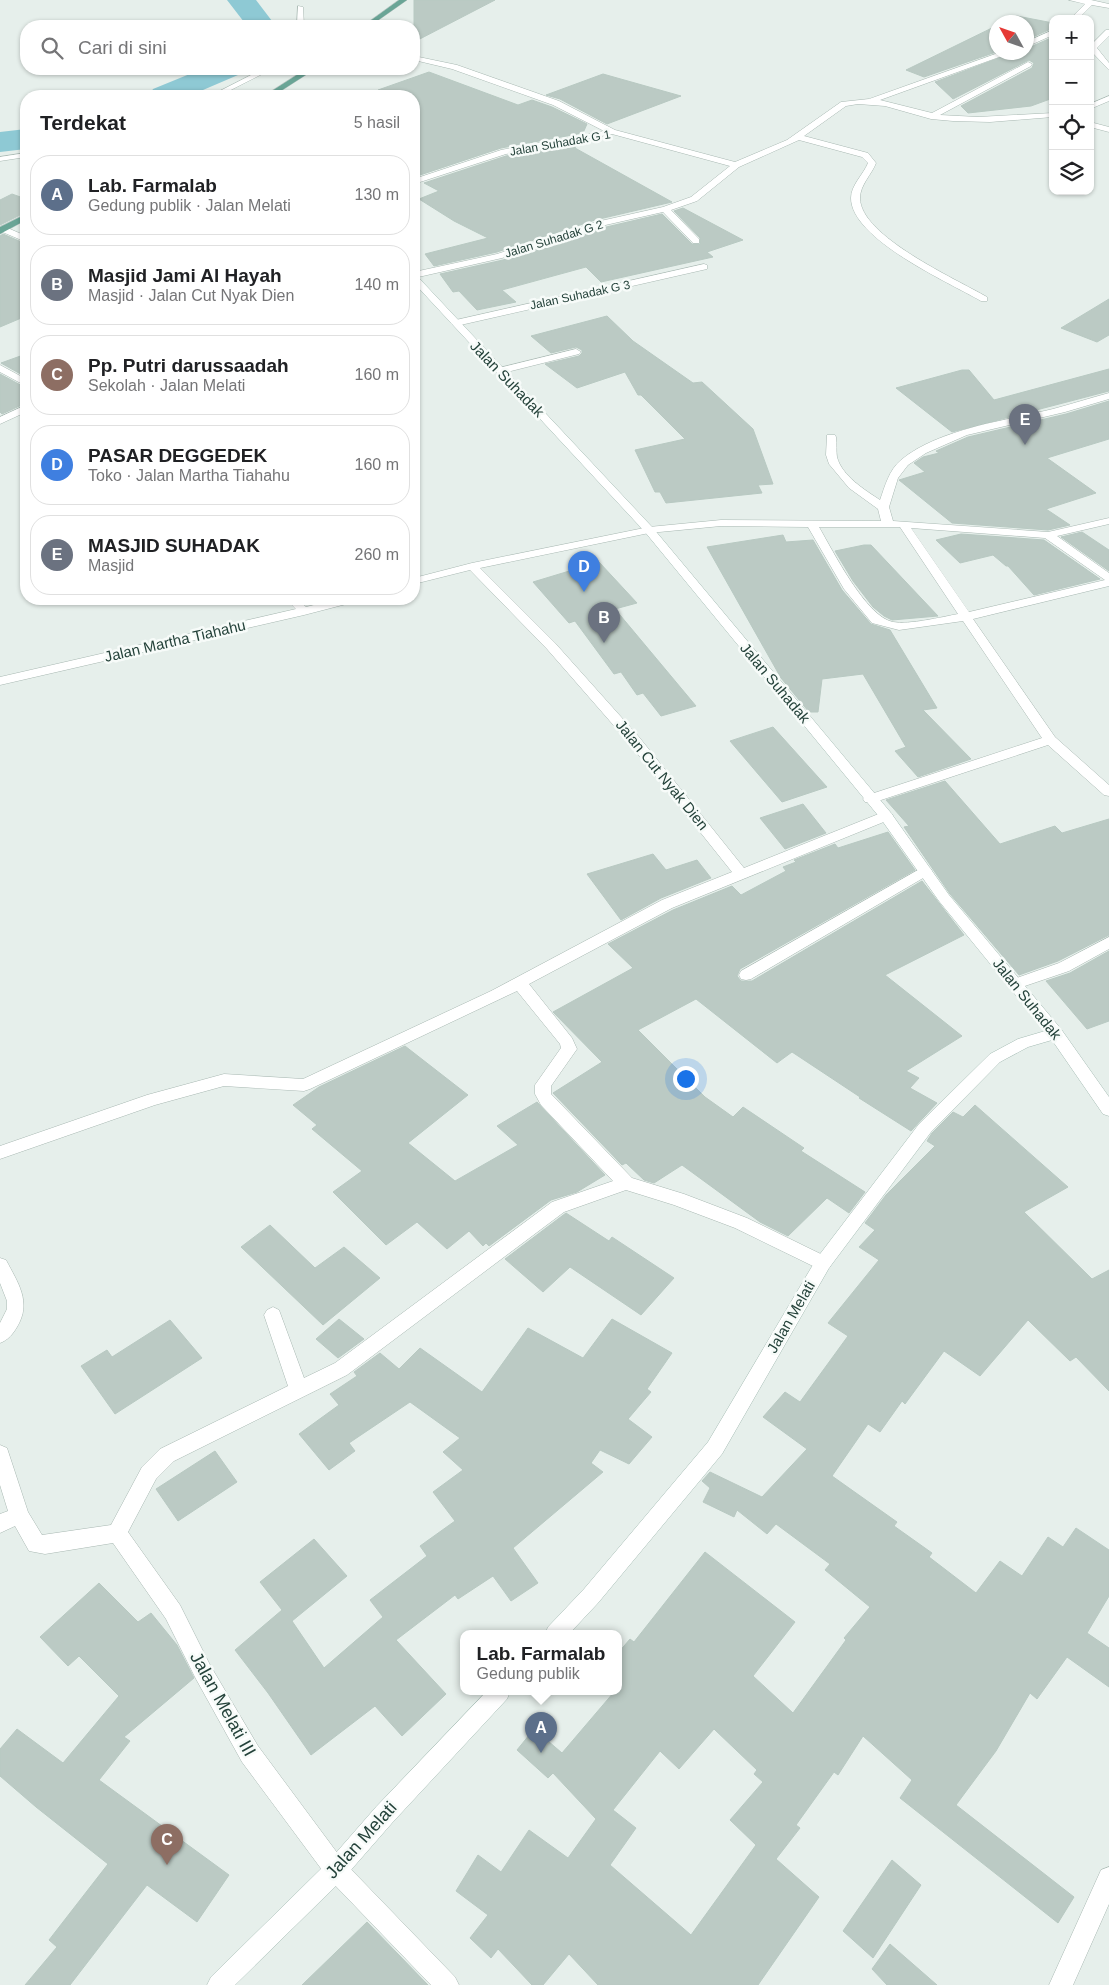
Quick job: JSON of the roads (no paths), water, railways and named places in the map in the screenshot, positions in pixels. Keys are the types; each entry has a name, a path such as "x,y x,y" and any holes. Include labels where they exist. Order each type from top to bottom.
{"main road":[{"path":"375,20 404,0"},
{"path":"278,90 301,75"},
{"path":"1,230 20,220"}],"street":[{"path":"1072,0 1109,6"},
{"path":"1077,15 1091,2"},
{"path":"300,7 301,20"},
{"path":"1109,32 1093,48 1094,53 1106,62 1109,68"},
{"path":"1034,42 1049,34"},
{"path":"420,59 454,67 556,103 612,132"},
{"path":"871,101 897,90 989,59"},
{"path":"931,117 1028,64"},
{"path":"226,90 256,75"},
{"path":"1094,105 1109,98"},
{"name":"Jalan Suhadak G 2","path":"420,275 499,256 600,224 665,209 694,199 736,165 798,138 844,104 853,101 871,101"},
{"path":"871,101 931,117 955,120 1049,114"},
{"path":"1094,125 1109,130"},
{"name":"Jalan Suhadak G 1","path":"420,180 504,152 612,132 736,165"},
{"path":"798,138 866,155 872,163 869,173 856,192 858,212 873,231 892,246 984,299"},
{"path":"0,158 20,156"},
{"path":"665,209 696,241"},
{"path":"1,230 20,237"},
{"name":"Jalan Suhadak G 3","path":"456,323 704,267"},
{"name":"Jalan Suhadak","path":"420,284 436,304 456,323 649,530 886,816 944,898 1056,1033 1109,1110"},
{"path":"499,371 576,352"},
{"path":"0,368 20,380"},
{"path":"882,507 893,478 904,463 922,451 964,433 1061,410 1109,396"},
{"path":"0,420 20,411"},
{"path":"831,437 832,458 839,470 862,493 882,507 888,524"},
{"path":"420,579 472,566 649,530 720,523 903,524 1048,536 1109,521"},
{"path":"811,523 850,589 876,620 890,625 899,626 965,617 1109,583"},
{"path":"903,524 1050,740 1109,792"},
{"path":"1048,536 1109,578"},
{"name":"Jalan Cut Nyak Dien","path":"472,566 552,646 634,740 741,874"},
{"path":"298,605 304,611"},
{"name":"Jalan Martha Tiahahu","path":"0,681 327,605"},
{"path":"870,799 1050,740"},
{"path":"0,1153 153,1099 224,1080 304,1085 356,1062 519,983 667,904 886,816"},
{"path":"746,975 925,871"},
{"path":"1016,984 1064,967 1109,942"},
{"path":"519,983 567,1042 569,1049 543,1085 543,1094 547,1101 626,1183 678,1199 741,1223 823,1263"},
{"name":"Jalan Melati","path":"559,1630 591,1596 716,1448 823,1263 924,1128 995,1058 1023,1043 1056,1033"},
{"path":"0,1454 19,1515 36,1544 45,1545 117,1533 149,1473 167,1455 341,1369 558,1207 626,1183"},
{"path":"0,1265 16,1303 13,1320 0,1335"},
{"path":"273,1315 299,1391"},
{"path":"0,1524 19,1515"},
{"name":"Jalan Melati III","path":"117,1533 173,1612 250,1754 336,1870 447,1985"},
{"name":"Jalan Melati","path":"219,1985 336,1870 384,1815 497,1695"},
{"path":"1061,1985 1109,1878"}],"waterway":[{"path":"241,0 257,20"},
{"path":"178,90 213,75"},
{"path":"0,142 20,140"}],"place":[{"name":"MASJID SUHADAK","path":"1025,445"},
{"name":"PASAR DEGGEDEK","path":"584,592"},
{"name":"Masjid Jami Al Hayah","path":"604,643"},
{"name":"Lab. Farmalab","path":"541,1753"},
{"name":"Pp. Putri darussaadah","path":"167,1865"}]}
